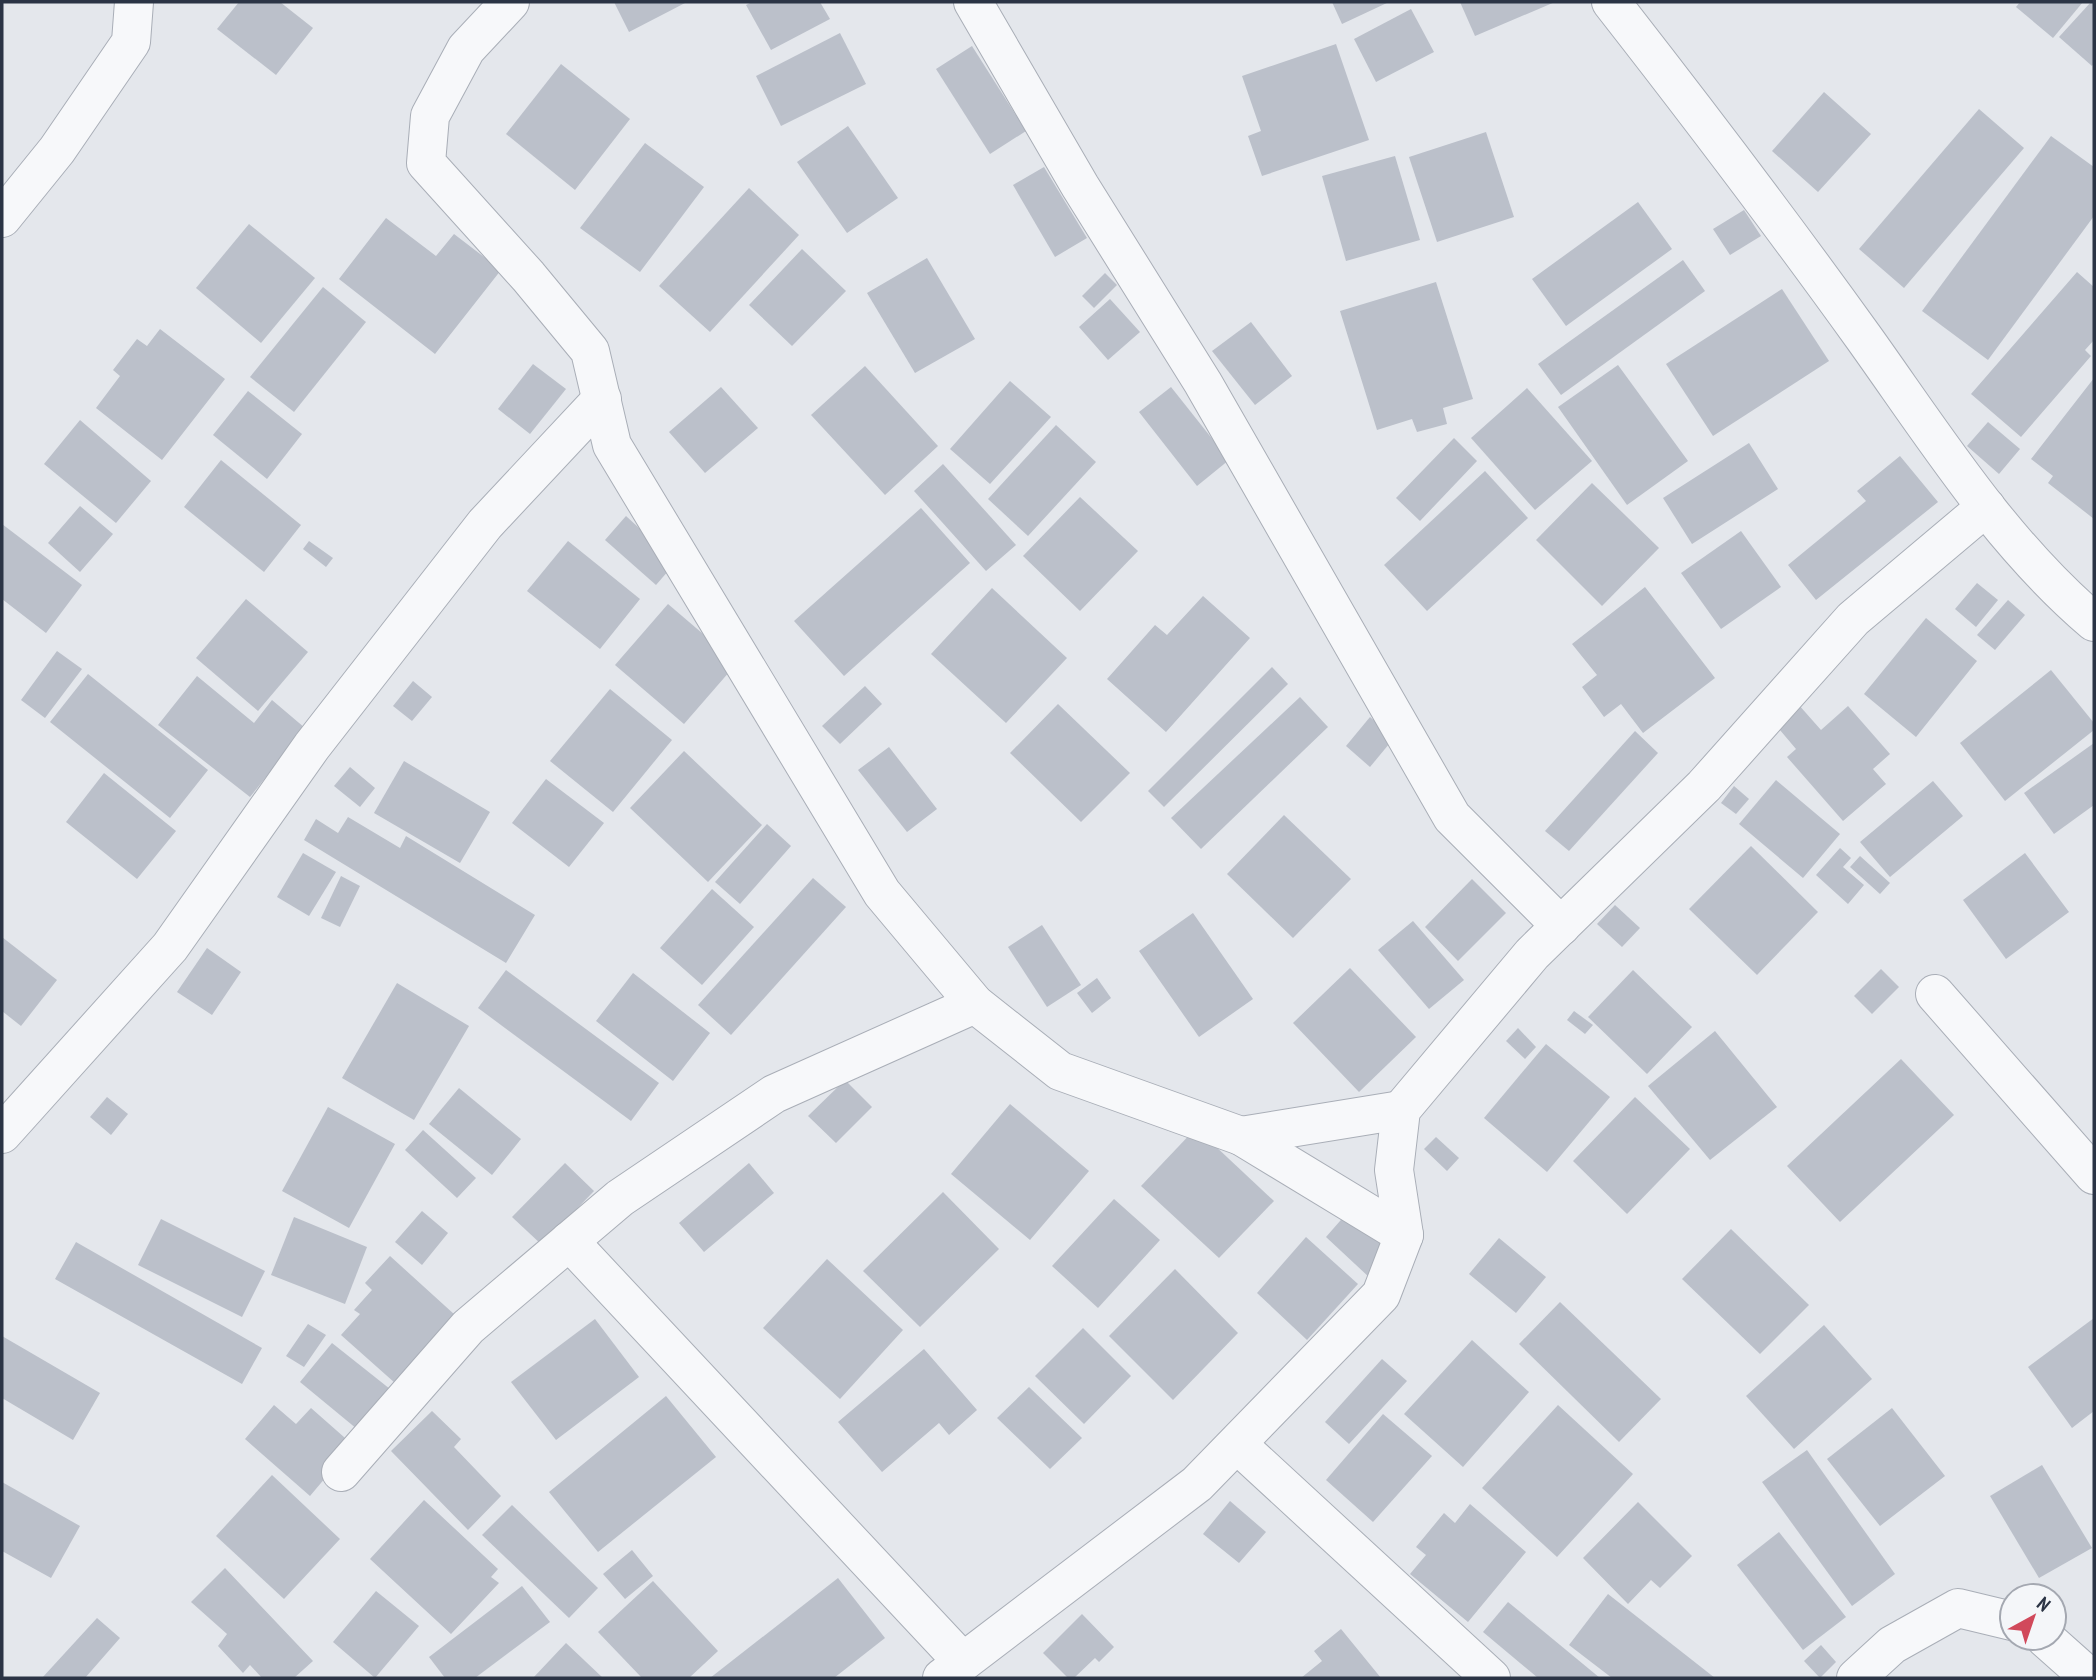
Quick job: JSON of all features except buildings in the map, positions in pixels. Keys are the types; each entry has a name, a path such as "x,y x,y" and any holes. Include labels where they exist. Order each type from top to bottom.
{"street":[{"path":"2,218 57,150 131,42 134,2"},
{"path":"510,2 466,49 429,116 426,163 528,276 590,351 612,446 882,893 975,1004 1060,1070 1241,1136 1405,1235"},
{"path":"973,2 1080,186 1203,383 1452,817 1561,926"},
{"path":"1611,2 1787,231 1986,507 2068,600 2094,622"},
{"path":"2,1134 170,947 312,746 485,524 601,399"},
{"path":"569,1241 953,1670 1197,1484 1381,1295 1405,1235 1394,1170 1401,1110 1532,954 1704,786 1853,619 1986,507"},
{"path":"1935,995 2094,1175"},
{"path":"341,1472 468,1327 620,1198 774,1094 975,1004"},
{"path":"1241,1136 1401,1110"},
{"path":"1237,1444 1491,1678"},
{"path":"1856,1678 1892,1645 1958,1608 1998,1618"},
{"path":"2061,1652 2091,1678"}]}
